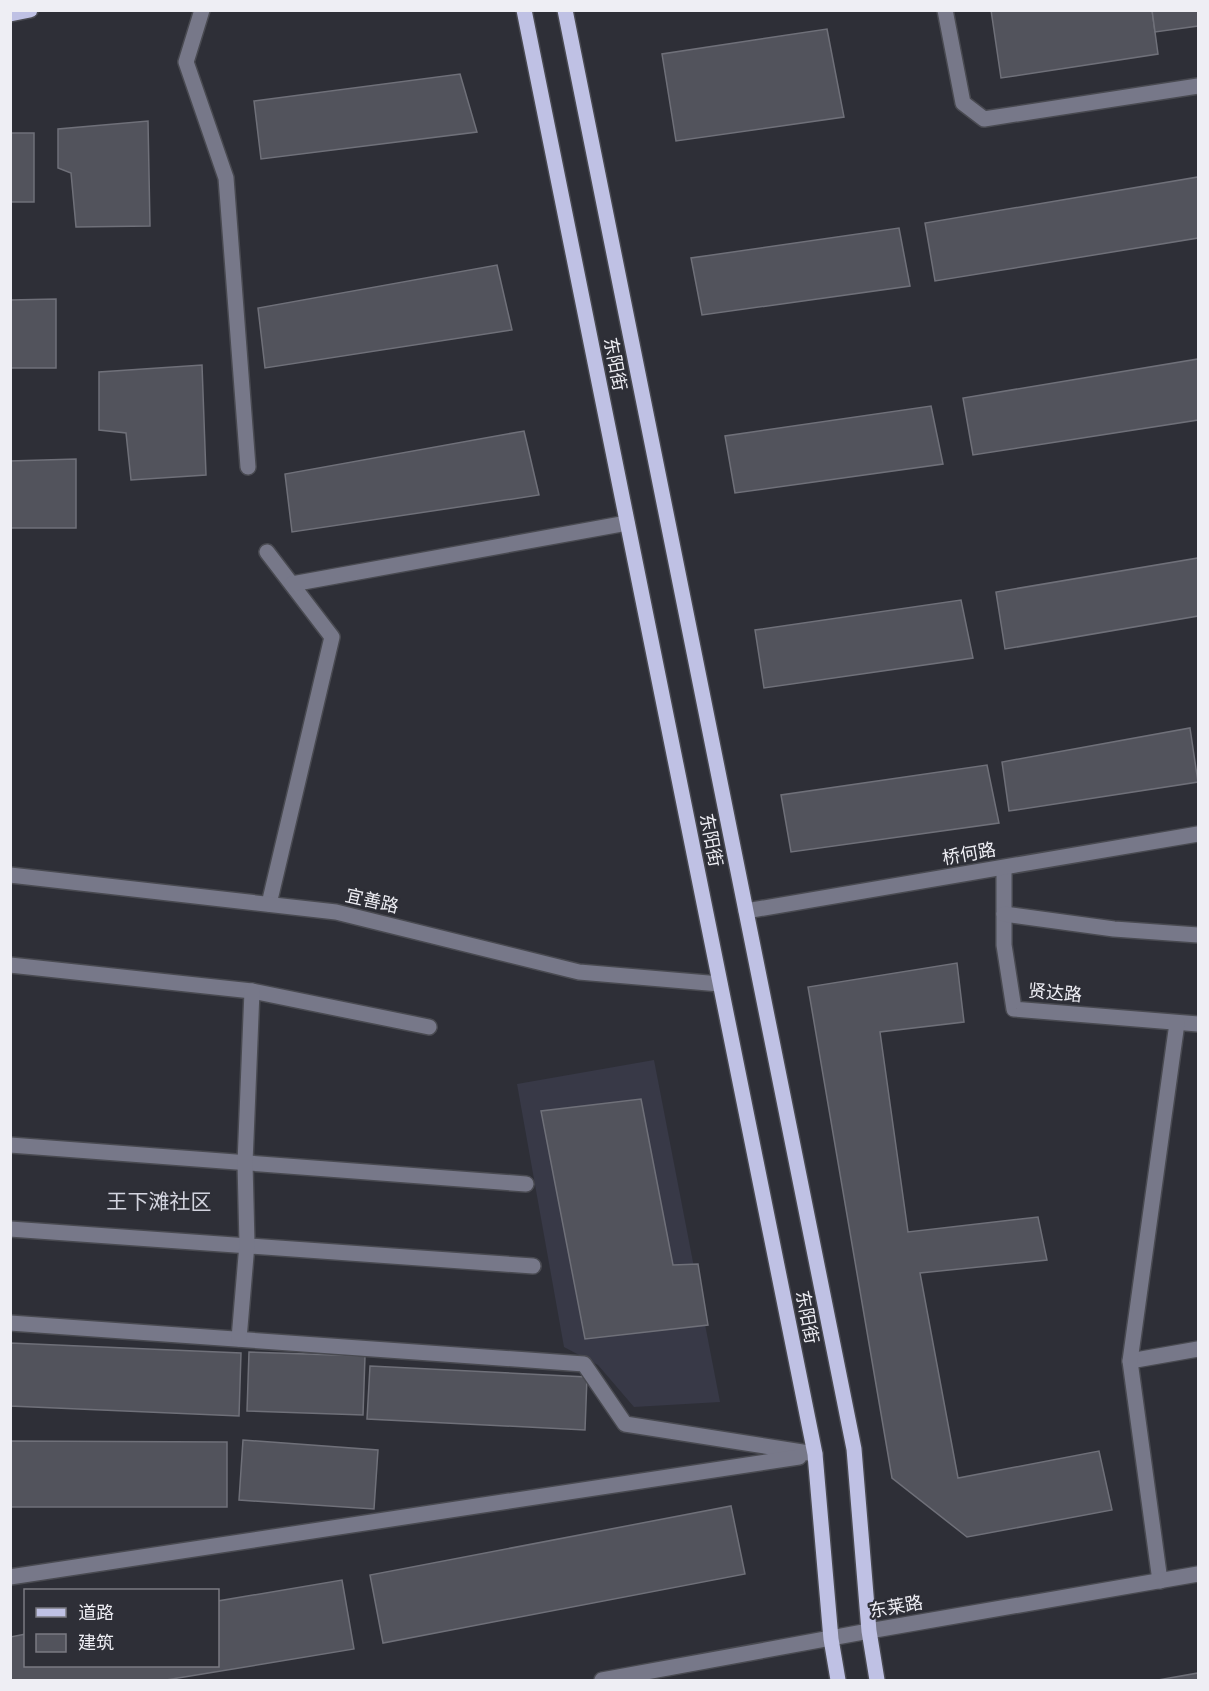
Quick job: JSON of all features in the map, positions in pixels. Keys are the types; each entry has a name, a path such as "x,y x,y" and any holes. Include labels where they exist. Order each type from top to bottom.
{"main road":[{"path":"10,14 30,10"},
{"name":"东阳街","path":"524,10 814,1454 831,1639 838,1680"},
{"name":"东阳街","path":"565,10 854,1449 869,1631 877,1680"}],"street":[{"path":"202,10 186,62 226,178 249,467"},
{"path":"945,10 963,103 984,119 1198,87"},
{"path":"292,584 627,523"},
{"path":"267,552 332,637 269,904"},
{"name":"桥何路","path":"746,911 1198,834"},
{"name":"贤达路","path":"1004,867 1004,945 1014,1009 1198,1024"},
{"name":"宜善路","path":"10,875 336,912 579,972 720,984"},
{"path":"1004,914 1114,929 1198,935"},
{"path":"10,965 252,991 429,1027"},
{"path":"239,1339 247,1244 245,1163 252,991"},
{"path":"1160,1581 1130,1361 1178,1023"},
{"path":"10,1145 526,1184"},
{"path":"10,1229 533,1266"},
{"path":"10,1323 584,1364 625,1424 814,1454"},
{"path":"1130,1361 1198,1348"},
{"path":"10,1577 814,1454"},
{"name":"东莱路","path":"602,1680 1198,1574"}],"shaded area":[{"path":"654,1060 720,1402 634,1407 598,1365 564,1347 517,1084"}],"building":[{"path":"991,10 1152,10 1158,54 1001,78"},
{"path":"1152,10 1198,10 1198,26 1155,32"},
{"path":"827,29 844,117 676,141 662,54"},
{"path":"460,74 477,132 261,159 254,101"},
{"path":"148,121 150,226 76,227 71,173 58,168 58,129"},
{"path":"10,133 34,133 34,202 10,202"},
{"path":"1198,177 1198,238 935,281 925,223"},
{"path":"899,228 910,286 702,315 691,258"},
{"path":"497,265 512,330 265,368 258,308"},
{"path":"56,299 56,368 10,368 10,300"},
{"path":"1198,359 1198,420 973,455 963,398"},
{"path":"202,365 206,475 131,480 126,433 99,430 99,372"},
{"path":"931,406 943,464 735,493 725,436"},
{"path":"524,431 539,495 292,532 285,474"},
{"path":"76,459 76,528 10,528 10,461"},
{"path":"1198,558 1198,616 1005,649 996,592"},
{"path":"961,600 973,658 764,688 755,630"},
{"path":"1190,728 1198,782 1009,811 1002,762"},
{"path":"987,765 999,823 791,852 781,795"},
{"path":"957,963 964,1022 880,1032 908,1232 1038,1217 1047,1260 920,1273 958,1478 1099,1451 1112,1510 967,1537 892,1478 808,987"},
{"path":"641,1099 673,1265 698,1264 708,1325 585,1339 541,1111"},
{"path":"10,1343 241,1353 239,1416 10,1406"},
{"path":"249,1352 365,1356 363,1415 247,1411"},
{"path":"370,1366 587,1377 585,1430 367,1419"},
{"path":"243,1440 378,1450 374,1509 239,1500"},
{"path":"10,1441 227,1442 227,1507 10,1507"},
{"path":"731,1506 745,1574 383,1643 370,1575"},
{"path":"342,1580 354,1649 166,1680 10,1680 10,1637 24,1634 24,1667 219,1667 219,1601"},
{"path":"1198,1673 1198,1680 1158,1680"}],"district":[{"name":"王下滩社区","path":"159,1202"}]}
